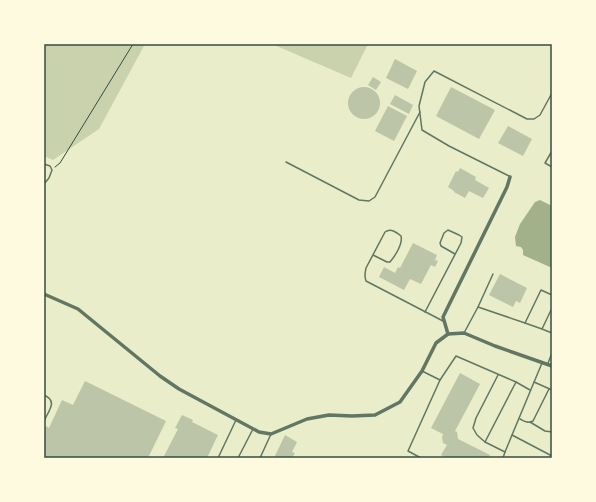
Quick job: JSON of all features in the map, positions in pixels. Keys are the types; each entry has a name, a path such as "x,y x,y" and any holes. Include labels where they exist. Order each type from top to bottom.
{"street":[{"path":"448,334 443,316 507,187 510,177"},
{"path":"44,294 78,309 160,376 179,389 259,432 271,434 307,419 330,415 375,415 400,402 422,371 436,343 448,334 464,333 552,366"}],"lane":[{"path":"510,177 449,146 422,130 419,106 425,82 434,71 527,119 534,119 540,114 552,93"},
{"path":"286,162 359,200 369,200 375,197 420,112"},
{"path":"552,151 545,163 552,167"},
{"path":"44,164 50,166 52,170 49,178 44,184"},
{"path":"373,255 390,262 402,240 401,236 392,230 385,232 373,255 365,273 364,277 366,281 444,322"},
{"path":"425,312 455,254 462,237 459,234 448,230 444,233 440,243 441,246 455,254"},
{"path":"464,333 493,274"},
{"path":"525,323 541,290 552,295"},
{"path":"478,307 552,333"},
{"path":"542,329 552,308"},
{"path":"547,364 552,353"},
{"path":"421,458 408,451 440,380 456,356 516,382 530,390"},
{"path":"503,458 542,363"},
{"path":"422,371 440,380"},
{"path":"498,374 476,418 473,428 477,435 485,442 505,452"},
{"path":"485,442 516,382"},
{"path":"534,382 552,390"},
{"path":"530,422 535,418 549,389"},
{"path":"44,395 50,398 52,402 44,421"},
{"path":"519,419 530,422 544,431 552,432"},
{"path":"218,458 236,420"},
{"path":"238,458 253,429"},
{"path":"260,458 271,434"},
{"path":"512,436 552,456"}],"path":[{"path":"52,170 60,163 134,44"}],"shaded area":[{"path":"44,44 145,44 99,129 53,160 44,156"},
{"path":"272,44 368,44 351,78"},
{"path":"540,200 552,206 552,268 523,255 523,250 521,247 516,246 515,237 520,224 535,202"}],"building":[{"path":"395,59 417,71 408,89 386,78"},
{"path":"373,77 381,82 376,90 368,85"},
{"path":"364,87 373,90 377,94 380,103 377,112 373,116 364,119 355,116 351,112 348,103 351,94 355,90"},
{"path":"451,87 495,110 479,139 436,116"},
{"path":"395,95 413,105 409,114 390,104"},
{"path":"388,106 407,116 394,141 375,131"},
{"path":"508,126 532,139 523,156 498,143"},
{"path":"460,168 476,177 475,180 489,188 483,198 469,191 465,198 448,187 456,171 458,172"},
{"path":"413,243 437,255 435,260 438,261 435,267 431,265 421,284 410,279 404,290 379,277 384,267 395,273 398,267 400,268"},
{"path":"500,274 527,288 520,303 516,301 513,307 489,295"},
{"path":"460,373 480,384 455,431 457,432 458,439 490,455 488,458 447,458 441,455 447,445 443,443 443,434 431,428"},
{"path":"85,381 166,421 148,458 44,458 44,425 49,428 62,400 73,405"},
{"path":"182,415 193,420 192,422 218,435 207,458 163,458 178,429 175,428"},
{"path":"285,435 297,442 292,452 295,453 292,458 274,458"}]}
